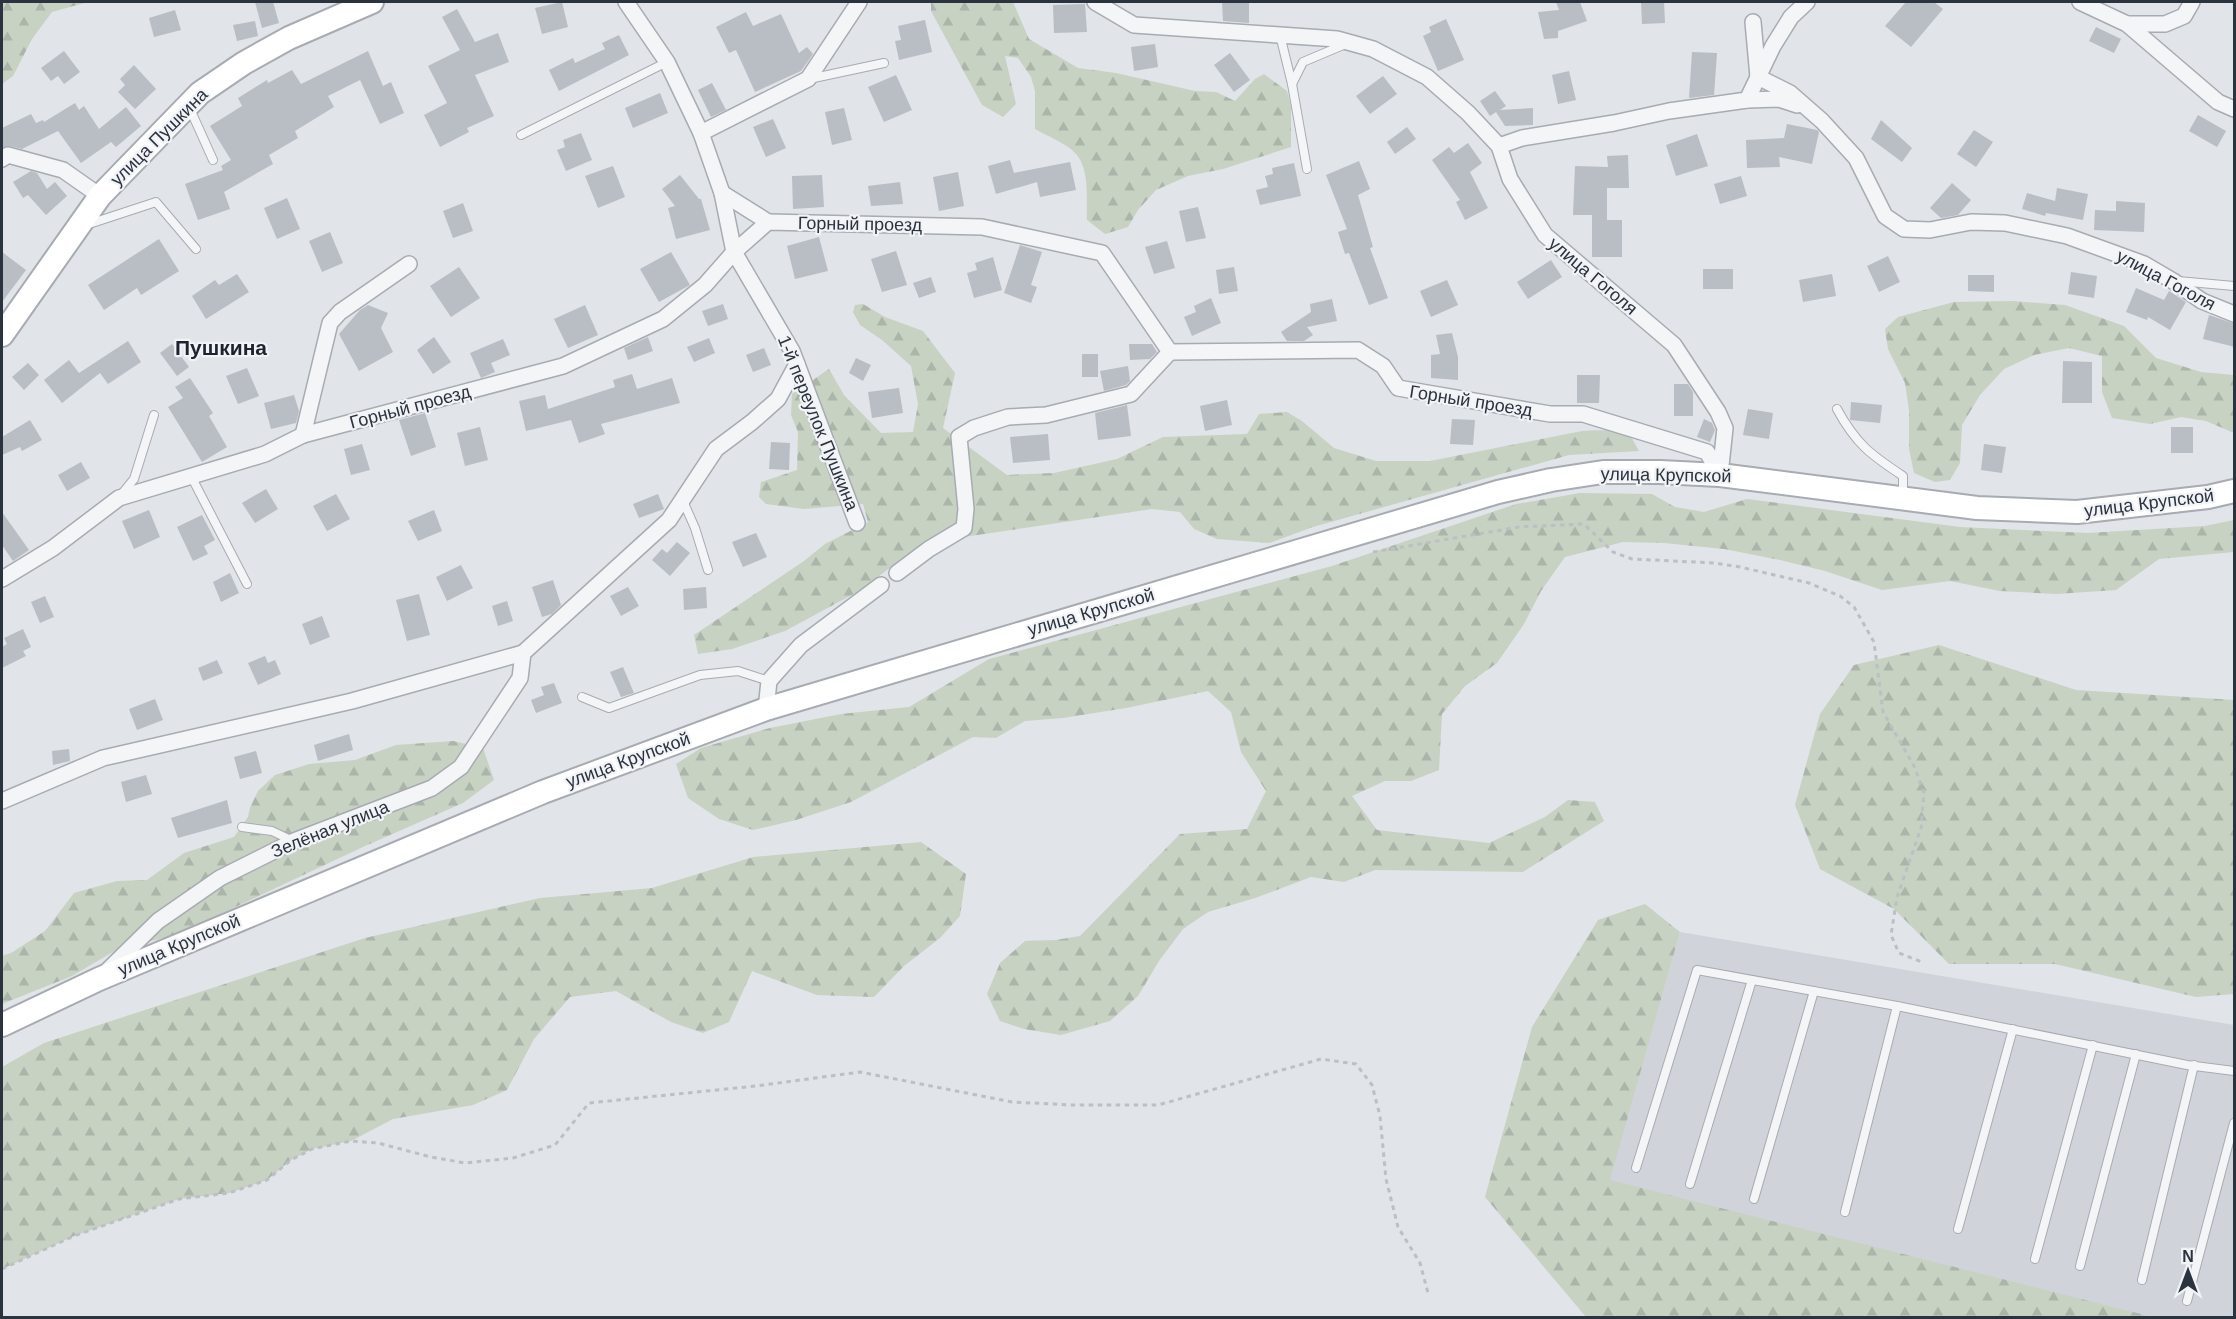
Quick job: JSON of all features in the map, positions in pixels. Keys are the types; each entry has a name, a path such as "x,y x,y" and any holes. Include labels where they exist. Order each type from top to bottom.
{"street":[{"name":"улица Пушкина","path":"2,335 100,196 200,93 244,63 288,38 372,2"},
{"name":"1-й переулок Пушкина","path":"626,2 667,62 701,133 722,193 734,252 781,330 797,364 857,523"},
{"path":"701,133 808,79 859,2"},
{"name":"улица Гоголя","path":"1095,2 1134,25 1337,39 1373,49 1427,77 1499,146 1510,179 1545,235 1674,345 1718,412 1725,428 1720,475"},
{"path":"1747,100 1773,46 1791,17 1807,2"},
{"path":"2080,2 2127,24 2218,102 2235,109"},
{"path":"2127,24 2165,24 2184,16 2192,2"},
{"path":"1753,22 1758,77"},
{"name":"улица Гоголя","path":"1758,77 1790,93 1822,121 1856,158 1885,216 1904,229 1930,230 1971,222 2005,223 2067,236 2144,264 2202,301 2235,314"},
{"path":"1499,146 1522,138 1614,123 1668,111 1747,100 1779,99 1809,110"},
{"path":"2,159 8,155 63,170 100,196"},
{"path":"722,193 768,222"},
{"name":"Горный проезд","path":"2,579 53,548 119,498 192,478 265,454 303,435 563,366 663,319 705,285 734,252 768,222 982,227 1102,253 1170,352 1358,350 1383,366 1398,388 1550,414 1583,414 1707,452 1720,475"},
{"path":"303,435 330,323 340,312 408,264"},
{"path":"897,573 964,528 966,509 959,438 974,428 1008,417 1046,415 1131,394 1170,352"},
{"path":"2,801 103,758 352,701 523,653 669,520 716,449 778,399 797,364"},
{"name":"улица Крупской","path":"2,1025 99,979 543,792 766,709 1498,492 1551,480 1603,472 1660,471 1720,475 1977,508 2077,512 2208,497 2235,491"},
{"path":"766,709 769,681 801,645 881,585"},
{"name":"Зелёная улица","path":"99,979 158,921 220,878 294,842 432,788 461,767 520,678 523,653"}],"lane":[{"path":"1280,35 1292,84 1307,169"},
{"path":"1292,84 1303,62 1350,42"},
{"path":"521,135 667,62"},
{"path":"808,79 884,63"},
{"path":"188,105 213,160"},
{"path":"76,228 156,202 196,249"},
{"path":"2173,281 2235,286"},
{"path":"1838,410 1847,427 1870,455 1903,476 1903,497"},
{"path":"119,498 134,479 154,415"},
{"path":"192,478 247,584"},
{"path":"682,500 695,528 708,570"},
{"path":"582,697 609,708 700,675 738,670 769,681"},
{"path":"242,827 272,831 294,842"},
{"path":"1636,1168 1696,970 2235,1071"},
{"path":"1690,1184 1752,980"},
{"path":"1754,1199 1814,991"},
{"path":"1845,1212 1897,1006"},
{"path":"1958,1229 2013,1029"},
{"path":"2035,1259 2093,1045"},
{"path":"2080,1266 2136,1054"},
{"path":"2142,1280 2194,1065"},
{"path":"2187,1301 2235,1123"}],"path":[{"path":"1363,554 1520,527 1584,524 1614,552 1632,558 1661,562 1715,563 1740,567 1809,583 1854,607 1874,642 1883,712 1914,766 1924,793 1921,828 1897,897 1892,934 1899,953 1922,962"},
{"path":"2,1269 74,1236 179,1199 229,1193 267,1180 291,1160 312,1149 351,1141 378,1143 465,1163 513,1158 555,1145 589,1103 756,1086 860,1072 1012,1102 1158,1105 1320,1059 1356,1064 1372,1085 1380,1116 1386,1179 1398,1227 1420,1263 1428,1293"}],"shaded area":[{"path":"1680,932 2234,1025 2234,1317 2152,1317 1609,1181"}],"green space":[{"path":"2,2 88,2 52,12 32,39 13,76 2,84"},
{"path":"931,2 1013,2 1029,39 1078,68 1116,73 1195,91 1216,92 1235,101 1255,79 1264,74 1287,91 1291,106 1291,147 1223,169 1188,176 1156,190 1138,210 1128,227 1105,234 1087,220 1085,173 1078,156 1063,144 1035,129 1035,91 1031,77 1018,58 1005,56 1016,104 1003,117 982,105 931,11"},
{"path":"2012,301 2065,305 2124,326 2156,358 2201,372 2234,375 2234,433 2206,421 2181,417 2150,424 2112,418 2102,392 2102,356 2069,348 2034,355 2004,369 1980,395 1962,425 1960,463 1950,480 1935,482 1914,473 1909,449 1909,410 1905,383 1888,349 1885,329 1898,317 1954,302"},
{"path":"863,304 885,317 923,331 955,373 943,428 1007,475 1054,473 1117,459 1163,437 1247,434 1259,414 1287,412 1302,421 1334,448 1376,461 1430,461 1582,431 1610,430 1630,435 1639,451 1569,455 1313,527 1269,543 1217,539 1194,529 1180,512 1152,509 923,543 859,591 785,631 732,649 698,654 694,635 804,561 825,544 868,522 863,504 804,509 766,504 759,497 761,482 797,470 798,432 791,415 792,394 829,369 844,395 881,433 913,432 918,404 911,366 882,340 860,325 853,312 855,305"},
{"path":"1580,493 1652,494 1675,507 1704,512 1747,499 1960,527 2088,533 2205,526 2234,520 2234,552 2159,559 2116,590 2056,594 2000,591 1950,581 1882,590 1825,571 1780,560 1724,549 1664,543 1623,542 1565,557 1541,591 1524,624 1497,663 1465,686 1442,714 1439,770 1411,781 1385,781 1352,796 1377,830 1489,843 1545,817 1568,800 1595,802 1604,821 1523,872 1375,870 1344,882 1311,877 1255,898 1208,912 1183,929 1159,961 1138,996 1110,1021 1061,1035 1024,1029 1000,1021 987,994 1000,963 1025,941 1056,940 1080,936 1180,834 1247,829 1266,791 1241,752 1231,712 1208,691 1126,708 1063,718 1025,721 996,738 973,737 851,802 796,820 753,830 719,819 688,798 676,764 701,748 770,728 841,714 909,707 989,659 1332,566 1516,504"},
{"path":"1939,645 2076,690 2234,700 2234,994 2196,997 2055,964 1949,964 1894,909 1820,869 1795,805 1820,714 1854,665"},
{"path":"453,741 483,748 494,780 463,803 365,846 176,935 118,949 72,976 2,1004 2,956 11,953 45,931 74,893 117,881 147,880 184,853 234,837 248,817 258,791 275,775 309,764 355,760 396,745"},
{"path":"921,842 966,874 960,916 940,938 904,966 874,997 817,995 752,971 729,1022 703,1033 671,1022 616,991 570,997 534,1039 507,1090 473,1105 393,1119 351,1141 312,1149 291,1160 267,1180 229,1193 179,1199 74,1236 2,1269 2,1067 44,1043 365,938 540,898 652,888 753,857"},
{"path":"1645,904 1680,932 1610,1180 2153,1317 1586,1317 1485,1197 1532,1027 1598,920"}],"building":[{"path":"255,2 273,2 279,23 262,28"},
{"path":"562,2 568,27 542,34 535,8"},
{"path":"1222,2 1249,2 1249,23 1223,21"},
{"path":"1556,2 1580,2 1587,21 1558,31 1558,38 1544,39 1538,12 1559,10"},
{"path":"1641,2 1664,2 1665,23 1642,24"},
{"path":"1906,2 1934,2 1943,9 1911,47 1885,26"},
{"path":"1085,4 1087,32 1054,33 1053,5"},
{"path":"457,9 475,42 498,33 509,62 475,75 494,116 467,128 469,132 440,147 424,115 447,103 428,66 460,50 442,17"},
{"path":"175,10 181,30 154,37 149,18"},
{"path":"746,12 753,26 781,14 799,53 807,47 813,54 801,71 755,92 736,50 729,53 716,27"},
{"path":"1446,19 1464,60 1438,71 1423,36 1431,32 1429,27"},
{"path":"925,20 932,52 899,60 895,41 901,40 898,26"},
{"path":"255,21 258,36 237,41 233,25"},
{"path":"2096,27 2121,39 2114,53 2089,41"},
{"path":"619,35 629,55 559,91 549,70 573,58 575,63 605,49 602,43"},
{"path":"1155,44 1158,67 1134,71 1131,47"},
{"path":"64,51 80,72 64,84 58,76 51,81 41,68"},
{"path":"368,51 383,86 391,82 404,113 380,124 360,80 328,96 334,107 295,131 298,138 269,155 273,164 224,192 230,209 198,220 185,184 223,170 221,166 231,160 210,126 242,106 238,98 267,80 268,83 292,70 301,84"},
{"path":"1692,52 1717,53 1714,95 1689,98"},
{"path":"1230,53 1250,80 1234,92 1214,65"},
{"path":"134,65 156,89 135,109 118,92 125,85 120,79"},
{"path":"1569,71 1576,100 1558,104 1552,75"},
{"path":"896,75 912,110 884,122 868,87"},
{"path":"1383,76 1397,94 1370,114 1356,96"},
{"path":"712,83 726,110 711,117 698,90"},
{"path":"1495,91 1506,106 1500,110 1533,108 1533,125 1505,126 1496,112 1490,116 1480,101"},
{"path":"660,93 668,113 633,128 625,108"},
{"path":"75,103 79,110 84,106 99,129 126,107 141,126 116,147 111,142 81,163 58,131 22,149 10,146 2,148 2,128 31,114 36,123 43,120 44,122"},
{"path":"844,108 852,140 832,145 825,112"},
{"path":"2198,115 2226,131 2217,147 2189,131"},
{"path":"773,119 786,148 766,157 753,127"},
{"path":"1881,120 1912,148 1902,162 1871,139"},
{"path":"1787,124 1819,132 1812,164 1779,157 1780,167 1747,168 1746,140 1784,138"},
{"path":"1407,127 1416,139 1395,154 1387,142"},
{"path":"1974,130 1993,142 1976,167 1957,154"},
{"path":"581,133 592,160 566,171 557,150 565,147 563,140"},
{"path":"1697,134 1708,166 1676,176 1666,145"},
{"path":"1468,143 1482,163 1470,172 1488,208 1465,220 1456,202 1460,200 1432,160 1449,147 1454,153"},
{"path":"1628,155 1629,188 1607,188 1607,220 1622,220 1622,257 1592,257 1592,215 1573,215 1575,166 1608,167 1607,156"},
{"path":"1010,160 1014,173 1070,162 1076,190 1040,197 1037,182 996,194 988,166"},
{"path":"1359,161 1370,189 1358,195 1373,247 1370,248 1388,298 1369,305 1349,253 1345,254 1338,232 1347,229 1326,175"},
{"path":"1294,163 1301,196 1260,205 1256,190 1268,187 1265,176 1273,174 1272,168"},
{"path":"613,166 625,197 598,208 585,176"},
{"path":"31,171 37,173 47,189 55,182 67,196 46,215 28,195 23,198 13,182"},
{"path":"958,172 964,206 939,211 933,177"},
{"path":"680,175 701,199 710,230 676,239 668,208 675,206 662,189"},
{"path":"822,175 824,207 793,209 792,176"},
{"path":"1741,176 1747,196 1720,204 1714,184"},
{"path":"900,182 903,204 871,206 868,186"},
{"path":"1952,183 1971,200 1958,215 1941,218 1930,208"},
{"path":"2057,188 2088,194 2083,220 2046,213 2045,216 2022,209 2027,193 2055,201"},
{"path":"287,198 300,229 277,239 264,208"},
{"path":"2116,201 2145,203 2144,232 2094,230 2095,210 2116,211"},
{"path":"463,203 473,231 453,238 443,211"},
{"path":"1198,207 1206,238 1186,242 1179,211"},
{"path":"330,232 343,263 322,272 309,241"},
{"path":"819,237 828,271 795,279 787,246"},
{"path":"159,239 179,271 141,295 137,288 104,310 88,285"},
{"path":"1167,241 1175,268 1154,274 1145,247"},
{"path":"1020,245 1042,252 1031,285 1037,287 1031,303 1004,293"},
{"path":"896,251 907,285 882,292 871,259"},
{"path":"2,252 26,270 2,302"},
{"path":"671,252 690,285 659,302 640,269"},
{"path":"1888,256 1900,282 1879,292 1867,266"},
{"path":"993,257 1002,290 974,298 967,273 977,270 975,263"},
{"path":"1551,260 1562,277 1528,299 1517,282"},
{"path":"459,267 480,298 451,317 430,286"},
{"path":"1234,267 1238,291 1219,294 1216,270"},
{"path":"1703,269 1733,269 1733,289 1703,289"},
{"path":"2071,272 2097,276 2094,298 2068,294"},
{"path":"237,274 249,292 206,319 192,296 215,280 219,285"},
{"path":"1832,274 1836,296 1803,302 1799,280"},
{"path":"1968,275 1994,275 1994,292 1968,291"},
{"path":"931,277 936,292 919,298 913,283"},
{"path":"1447,280 1458,305 1431,317 1420,291"},
{"path":"2136,288 2164,300 2169,291 2186,302 2170,330 2148,317 2147,320 2126,312"},
{"path":"1211,298 1221,323 1192,336 1184,317 1196,312 1194,306"},
{"path":"1332,299 1337,321 1307,327 1313,335 1304,341 1287,341 1281,332 1311,312 1310,304"},
{"path":"723,304 728,319 708,326 702,311"},
{"path":"368,305 388,313 381,328 393,352 359,371 339,334 360,310"},
{"path":"585,305 598,335 568,348 554,319"},
{"path":"2209,315 2235,324 2235,347 2203,339"},
{"path":"1452,333 1458,357 1458,380 1431,378 1431,355 1440,354 1436,335"},
{"path":"434,337 451,362 433,374 417,350"},
{"path":"648,337 653,351 628,360 624,348"},
{"path":"709,338 715,353 694,362 687,347"},
{"path":"503,339 510,355 491,363 495,372 481,378 470,353"},
{"path":"128,341 141,362 108,384 100,373 62,403 44,380 69,360 79,373"},
{"path":"172,344 189,367 177,376 160,353"},
{"path":"1129,344 1152,344 1157,352 1150,359 1130,360"},
{"path":"764,348 771,365 753,372 746,355"},
{"path":"1082,354 1098,354 1098,377 1082,377"},
{"path":"856,358 871,365 863,381 849,373"},
{"path":"2063,361 2092,362 2092,403 2062,403"},
{"path":"28,363 39,375 24,390 12,377"},
{"path":"1128,366 1130,381 1126,385 1104,391 1100,371"},
{"path":"247,368 259,396 238,404 226,376"},
{"path":"632,374 637,389 672,378 680,403 601,424 605,434 579,443 571,420 526,431 519,401 545,395 548,409 615,387 613,380"},
{"path":"1577,375 1600,375 1599,403 1577,403"},
{"path":"190,378 213,413 209,416 227,447 202,462 168,407 183,398 175,387"},
{"path":"1674,384 1688,384 1693,392 1693,416 1674,416"},
{"path":"899,388 903,413 872,418 868,392"},
{"path":"294,395 299,411 296,423 271,429 264,403"},
{"path":"1227,400 1232,425 1205,431 1200,406"},
{"path":"1851,402 1882,405 1880,423 1850,420"},
{"path":"1127,405 1131,436 1098,440 1095,413"},
{"path":"1748,409 1773,413 1769,439 1743,435"},
{"path":"425,413 436,447 411,456 399,420"},
{"path":"1452,419 1475,420 1473,445 1450,444"},
{"path":"1704,419 1712,423 1715,430 1710,442 1697,437"},
{"path":"30,420 42,440 22,451 20,447 2,455 2,437"},
{"path":"480,427 488,460 465,466 457,433"},
{"path":"2171,427 2193,427 2193,453 2171,453"},
{"path":"1048,434 1050,460 1013,463 1010,437"},
{"path":"771,442 790,443 789,470 769,469"},
{"path":"362,444 370,470 351,475 344,449"},
{"path":"1984,444 2006,447 2002,473 1981,470"},
{"path":"81,462 90,478 67,491 58,475"},
{"path":"266,489 278,509 255,523 242,503"},
{"path":"336,494 350,519 327,531 313,506"},
{"path":"658,494 664,509 639,518 633,504"},
{"path":"149,510 160,537 134,549 122,521"},
{"path":"434,510 442,531 418,541 408,521"},
{"path":"2,512 29,550 13,561 2,545"},
{"path":"202,515 215,540 204,546 208,554 193,561 177,527"},
{"path":"756,533 767,557 743,567 732,542"},
{"path":"677,542 690,553 670,576 652,560 662,549 667,553"},
{"path":"461,565 473,588 447,601 436,577"},
{"path":"230,573 239,593 221,602 213,582"},
{"path":"553,580 561,605 552,614 542,617 532,587"},
{"path":"628,587 639,606 621,616 610,596"},
{"path":"706,587 707,608 684,610 683,589"},
{"path":"419,594 430,635 407,641 396,600"},
{"path":"45,596 54,617 40,623 31,602"},
{"path":"507,601 513,621 498,626 492,606"},
{"path":"322,616 330,637 310,645 302,624"},
{"path":"23,629 31,647 23,651 26,656 2,668 2,647 7,644 4,638"},
{"path":"265,656 268,663 275,660 281,674 258,685 248,663"},
{"path":"217,660 223,673 203,681 198,668"},
{"path":"623,667 634,693 621,697 610,672"},
{"path":"554,683 562,703 536,713 531,700 544,695 541,687"},
{"path":"155,699 163,720 137,730 129,709"},
{"path":"349,734 353,750 318,761 314,745"},
{"path":"69,749 70,761 53,765 52,751"},
{"path":"256,751 262,773 240,779 234,757"},
{"path":"146,775 152,794 126,802 121,782"},
{"path":"227,800 232,823 178,838 171,818"}],"district":[{"name":"Пушкина","path":"221,348"}]}
